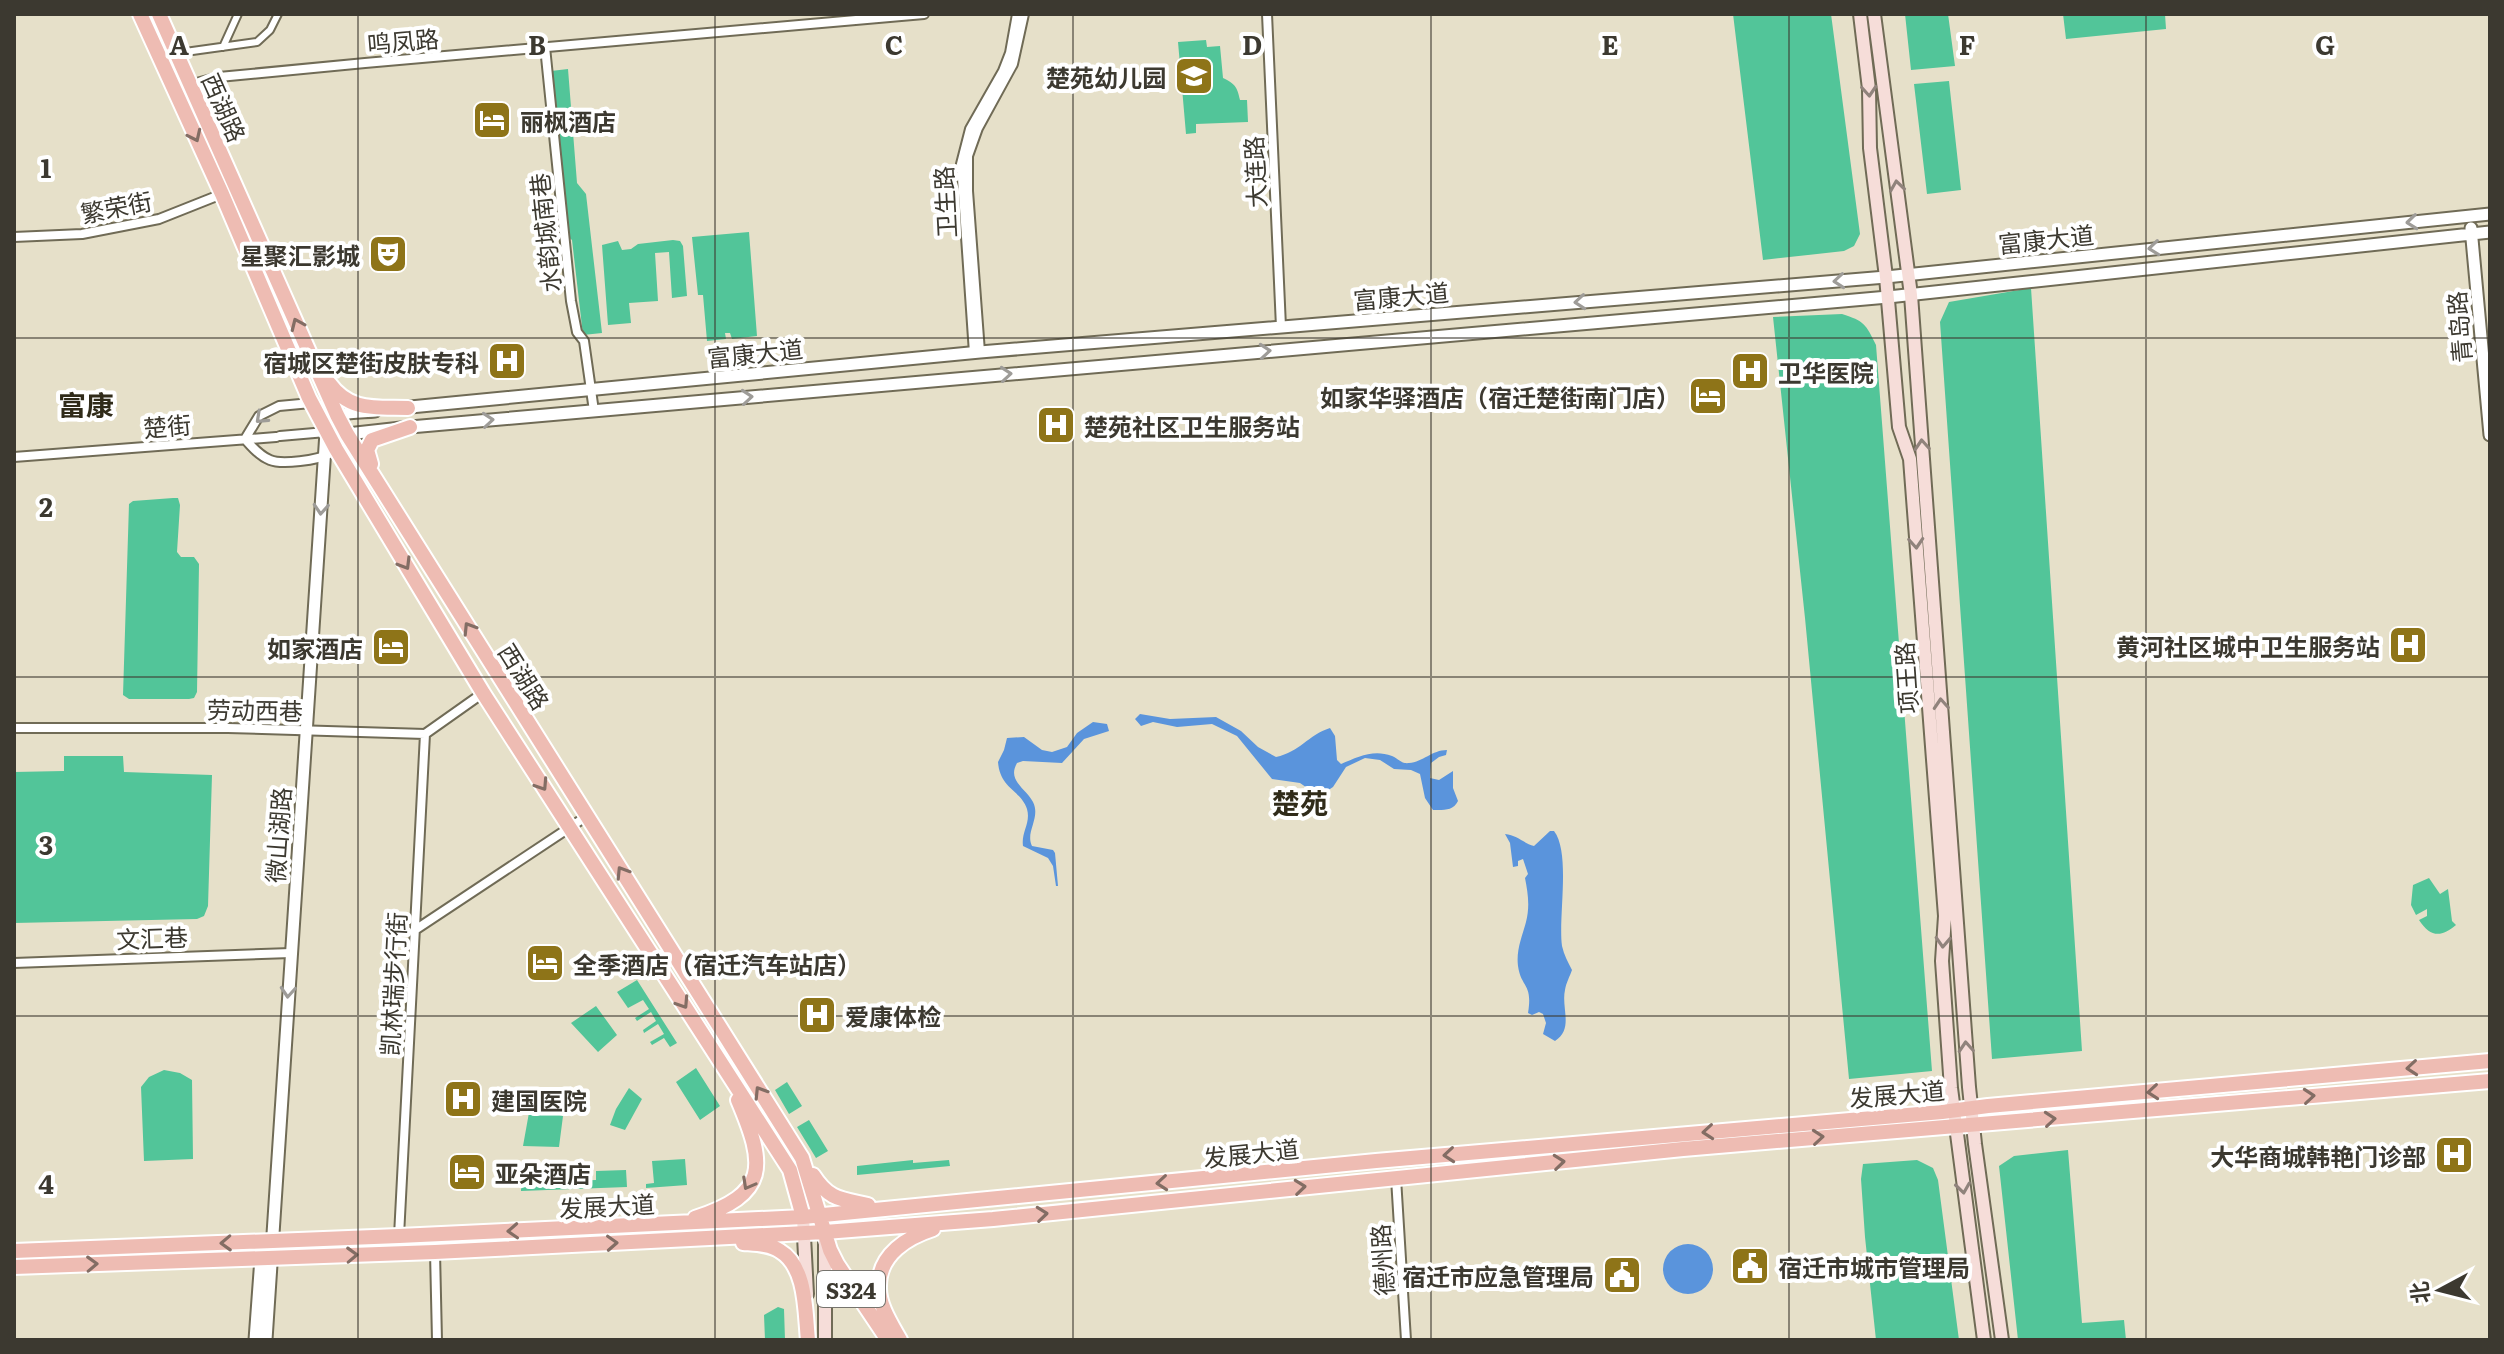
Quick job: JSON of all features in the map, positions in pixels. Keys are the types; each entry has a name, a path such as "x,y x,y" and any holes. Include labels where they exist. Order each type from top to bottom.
{"main road":[{"name":"西湖路","path":"140,14 326,432 330,453 790,1170 803,1217"},
{"name":"西湖路","path":"159,14 347,434 802,1158 830,1250 846,1281 888,1340"},
{"name":"项王路","path":"1860,14 1869,89 1870,148 1886,277 1899,427 1910,459 1945,916 1942,961 1954,1118 1984,1340"},
{"name":"项王路","path":"1874,14 1909,274 1972,1125 2002,1340"},
{"path":"309,352 344,400 360,406 408,408"},
{"path":"391,504 368,459 368,445 377,437 410,427"},
{"path":"675,1224 720,1210 739,1199 749,1189 755,1174 752,1136 719,1059"},
{"name":"发展大道","path":"14,1267 435,1252 825,1232 993,1219 1683,1149 1954,1118 1971,1108 2490,1061"},
{"name":"发展大道","path":"14,1251 803,1217 1376,1161 1954,1118 1972,1125 2490,1081"},
{"path":"802,1158 822,1190 831,1196 880,1208"},
{"path":"803,1217 825,1232 825,1340"},
{"path":"803,1217 808,1340"},
{"path":"900,1340 878,1286 890,1254 902,1243 932,1229 993,1219"},
{"path":"674,1240 753,1244 782,1251 792,1262 800,1281 808,1340"}],"street":[{"path":"223,47 238,14"},
{"path":"177,53 257,42 265,37 278,14"},
{"name":"鸣凤路","path":"174,91 219,77 924,14"},
{"name":"卫生路","path":"977,353 961,164 970,129 1010,53 1017,14"},
{"name":"卫生路","path":"977,353 968,156 978,128 1013,64 1024,14"},
{"name":"大连路","path":"1267,14 1281,327"},
{"name":"水韵城南巷","path":"545,47 571,301 577,332 584,341 594,411"},
{"name":"繁荣街","path":"14,237 82,234 159,219 222,194"},
{"name":"富康大道","path":"337,415 977,353 1886,277 2490,214"},
{"name":"青岛路","path":"2470,216 2490,435"},
{"name":"富康大道","path":"347,434 1911,295 2490,232"},
{"path":"337,415 311,403 268,410 259,416 245,439 271,461 330,453 347,434"},
{"path":"326,432 329,420 337,415"},
{"name":"楚街","path":"14,457 326,432"},
{"name":"微山湖路","path":"255,1340 271,1241 306,730 330,453"},
{"path":"425,734 483,693"},
{"name":"劳动西巷","path":"14,728 425,734"},
{"name":"凯林瑞步行街","path":"399,1236 425,734"},
{"path":"415,930 587,816"},
{"name":"文汇巷","path":"14,963 291,953"},
{"name":"德州路","path":"1396,1178 1406,1340"},
{"path":"435,1252 437,1340"},
{"name":"微山湖路","path":"266,1258 266,1340"}],"green space":[{"path":"1733,14 1831,14 1860,234 1854,246 1844,251 1763,260"},
{"path":"1905,14 1948,14 1955,66 1911,70"},
{"path":"2063,14 2165,14 2166,29 2066,39"},
{"path":"1206,40 1207,47 1220,46 1223,78 1235,86 1240,100 1247,100 1248,122 1196,124 1196,133 1186,134 1178,42"},
{"path":"568,69 577,183 586,194 602,333 583,335 572,240 567,236 551,71"},
{"path":"1949,81 1961,190 1927,194 1914,84"},
{"path":"749,232 757,336 732,339 730,333 725,333 726,339 707,341 703,295 698,295 692,237"},
{"path":"618,241 622,250 638,244 680,241 683,246 687,296 672,298 669,252 655,253 658,301 629,303 631,323 608,325 602,245"},
{"path":"2031,288 2082,1051 1992,1059 1940,322 1949,302"},
{"path":"1842,314 1864,324 1876,345 1932,1071 1849,1079 1773,317"},
{"path":"178,498 177,552 181,557 194,557 199,564 197,692 194,698 189,699 129,699 123,695 129,504 133,501"},
{"path":"64,756 123,756 124,772 212,775 208,906 204,916 197,919 14,923 14,772 64,771"},
{"path":"2429,878 2440,894 2448,889 2452,921 2456,925 2441,934 2427,930 2419,920 2427,916 2427,909 2416,915 2411,905 2413,885"},
{"path":"637,980 677,1043 670,1047 664,1038 652,1045 650,1042 664,1034 658,1024 644,1033 643,1030 656,1021 651,1012 637,1021 635,1018 649,1009 643,1000 628,1008 617,992"},
{"path":"596,1006 617,1035 598,1052 571,1023"},
{"path":"696,1068 720,1106 700,1120 676,1082"},
{"path":"164,1070 180,1073 192,1080 193,1159 144,1161 141,1087 149,1077"},
{"path":"787,1082 802,1106 789,1114 775,1090"},
{"path":"629,1088 642,1099 625,1130 610,1125"},
{"path":"530,1107 563,1116 559,1147 523,1146"},
{"path":"809,1120 828,1151 816,1158 797,1127"},
{"path":"2068,1150 2082,1323 2124,1320 2126,1340 2018,1340 1999,1166 2014,1156"},
{"path":"685,1159 687,1185 646,1188 646,1184 654,1183 652,1161"},
{"path":"913,1160 913,1163 949,1160 950,1166 857,1175 857,1166"},
{"path":"1917,1160 1933,1168 1938,1180 1959,1340 1876,1340 1865,1237 1861,1179 1863,1164"},
{"path":"626,1170 627,1187 521,1191 521,1174 546,1174 561,1181 596,1180 596,1171"},
{"path":"778,1307 784,1309 785,1340 765,1340 764,1315"}],"water":[{"path":"1140,714 1170,719 1216,717 1276,757 1330,728 1335,736 1337,760 1341,764 1378,753 1409,763 1447,750 1446,755 1431,763 1430,778 1439,780 1453,771 1453,788 1458,801 1451,808 1433,810 1425,798 1420,774 1394,769 1380,760 1365,758 1346,767 1327,791 1321,788 1313,792 1300,783 1272,779 1237,736 1212,724 1177,727 1153,722 1141,726 1135,719"},
{"path":"1093,722 1107,724 1109,731 1084,739 1062,763 1023,761 1017,763 1014,769 1018,784 1035,808 1030,835 1032,846 1055,853 1056,886 1053,866 1048,858 1023,846 1027,809 1006,784 998,762 1007,738 1024,737 1042,750 1052,752 1067,747 1077,733"},
{"path":"1554,831 1562,854 1562,946 1572,970 1564,997 1564,1030 1555,1041 1543,1034 1546,1023 1543,1014 1528,1013 1529,996 1519,973 1518,960 1528,911 1525,878 1528,874 1523,859 1513,867 1510,843 1505,834 1534,846"},
{"path":"1688,1244 1706,1251 1713,1269 1706,1287 1688,1294 1670,1287 1663,1269 1670,1251"}],"place":[{"name":"楚苑幼儿园","path":"1194,76"},
{"name":"丽枫酒店","path":"492,120"},
{"name":"星聚汇影城","path":"388,254"},
{"name":"宿城区楚街皮肤专科","path":"507,361"},
{"name":"卫华医院","path":"1750,371"},
{"name":"如家华驿酒店（宿迁楚街南门店）","path":"1708,396"},
{"name":"楚苑社区卫生服务站","path":"1056,425"},
{"name":"黄河社区城中卫生服务站","path":"2408,645"},
{"name":"如家酒店","path":"391,647"},
{"name":"全季酒店（宿迁汽车站店）","path":"545,963"},
{"name":"爱康体检","path":"817,1015"},
{"name":"建国医院","path":"463,1099"},
{"name":"大华商城韩艳门诊部","path":"2454,1155"},
{"name":"亚朵酒店","path":"467,1172"},
{"name":"宿迁市城市管理局","path":"1750,1266"},
{"name":"宿迁市应急管理局","path":"1622,1275"}],"district":[{"name":"富康","path":"86,404"},
{"name":"楚苑","path":"1300,802"}]}
